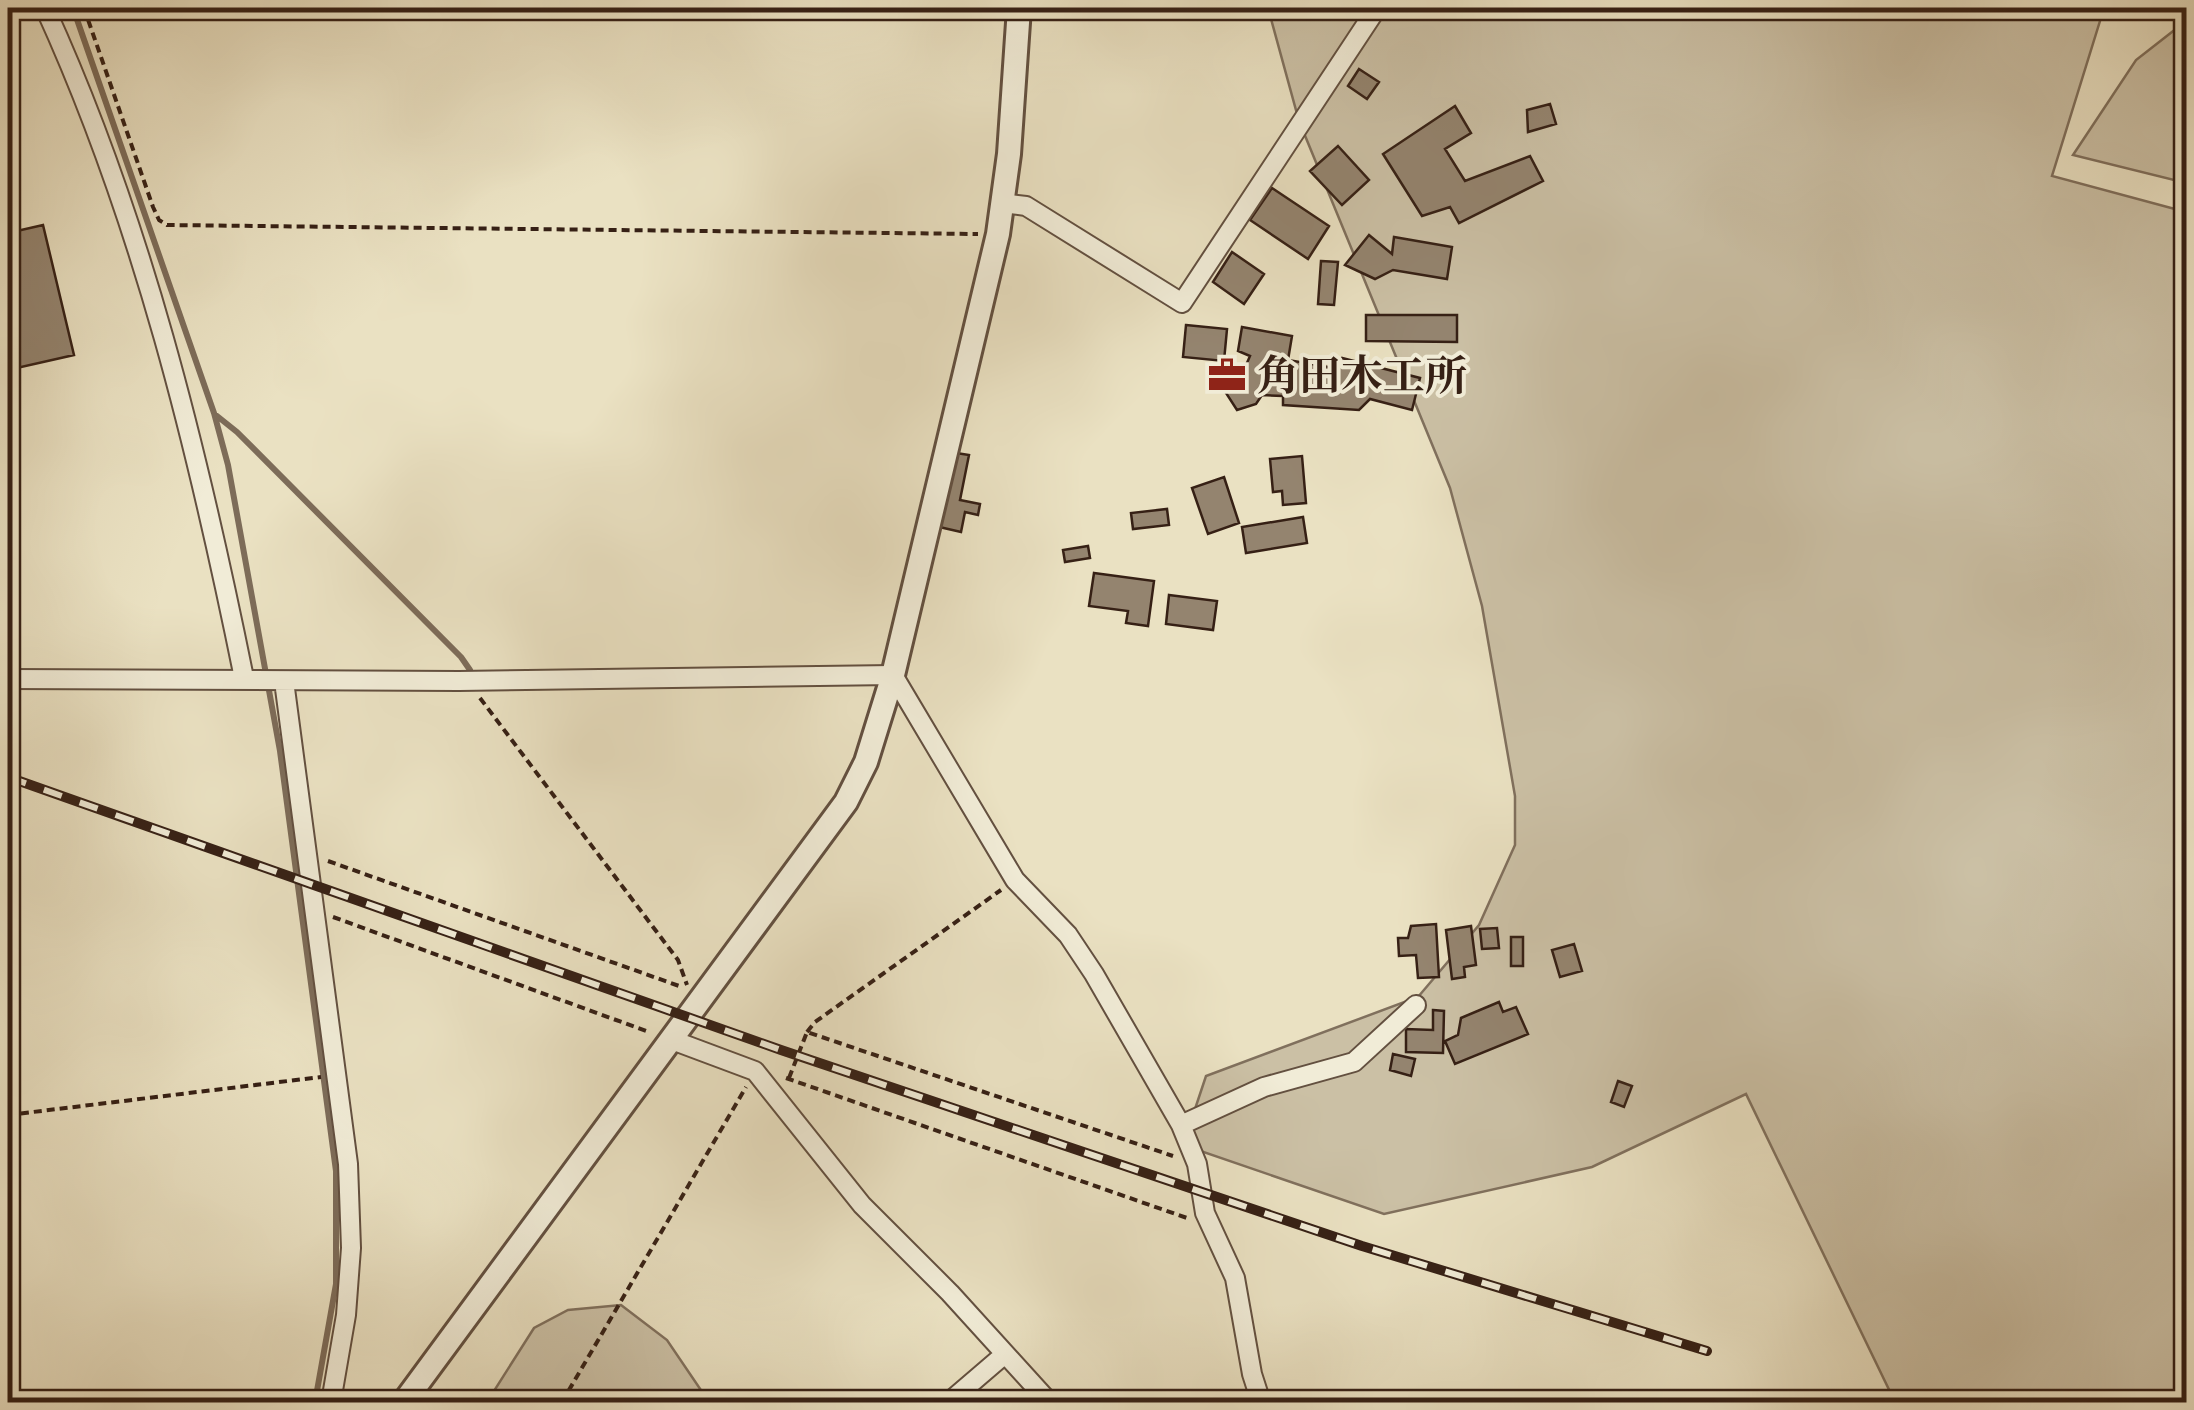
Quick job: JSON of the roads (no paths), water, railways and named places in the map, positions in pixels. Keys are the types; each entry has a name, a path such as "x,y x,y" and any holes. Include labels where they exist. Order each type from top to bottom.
{"street":[{"path":"45,8 77,78 125,215 265,680 307,854 348,1164 351,1248 346,1315 331,1402"},
{"path":"404,1402 846,802 866,762 893,676 998,234 1010,154 1019,8"},
{"path":"1002,203 1026,206 1182,304 1377,8"},
{"path":"8,679 459,681 893,676"},
{"path":"893,676 1015,880 1068,936 1181,1125 1196,1164 1205,1213 1235,1278 1252,1374 1262,1402"},
{"path":"1181,1125 1264,1087 1354,1062 1416,1005"},
{"path":"672,1040 755,1071 862,1205 1049,1402"},
{"path":"950,1402 1005,1354"}],"waterway":[{"path":"73,8 214,413 228,465 280,751 336,1171 336,1284 315,1402"},
{"path":"217,416 470,670"}],"railway":[{"path":"8,777 781,1050 1362,1246 1707,1351"}],"place":[{"name":"角田木工所","path":"1227,375"}]}
